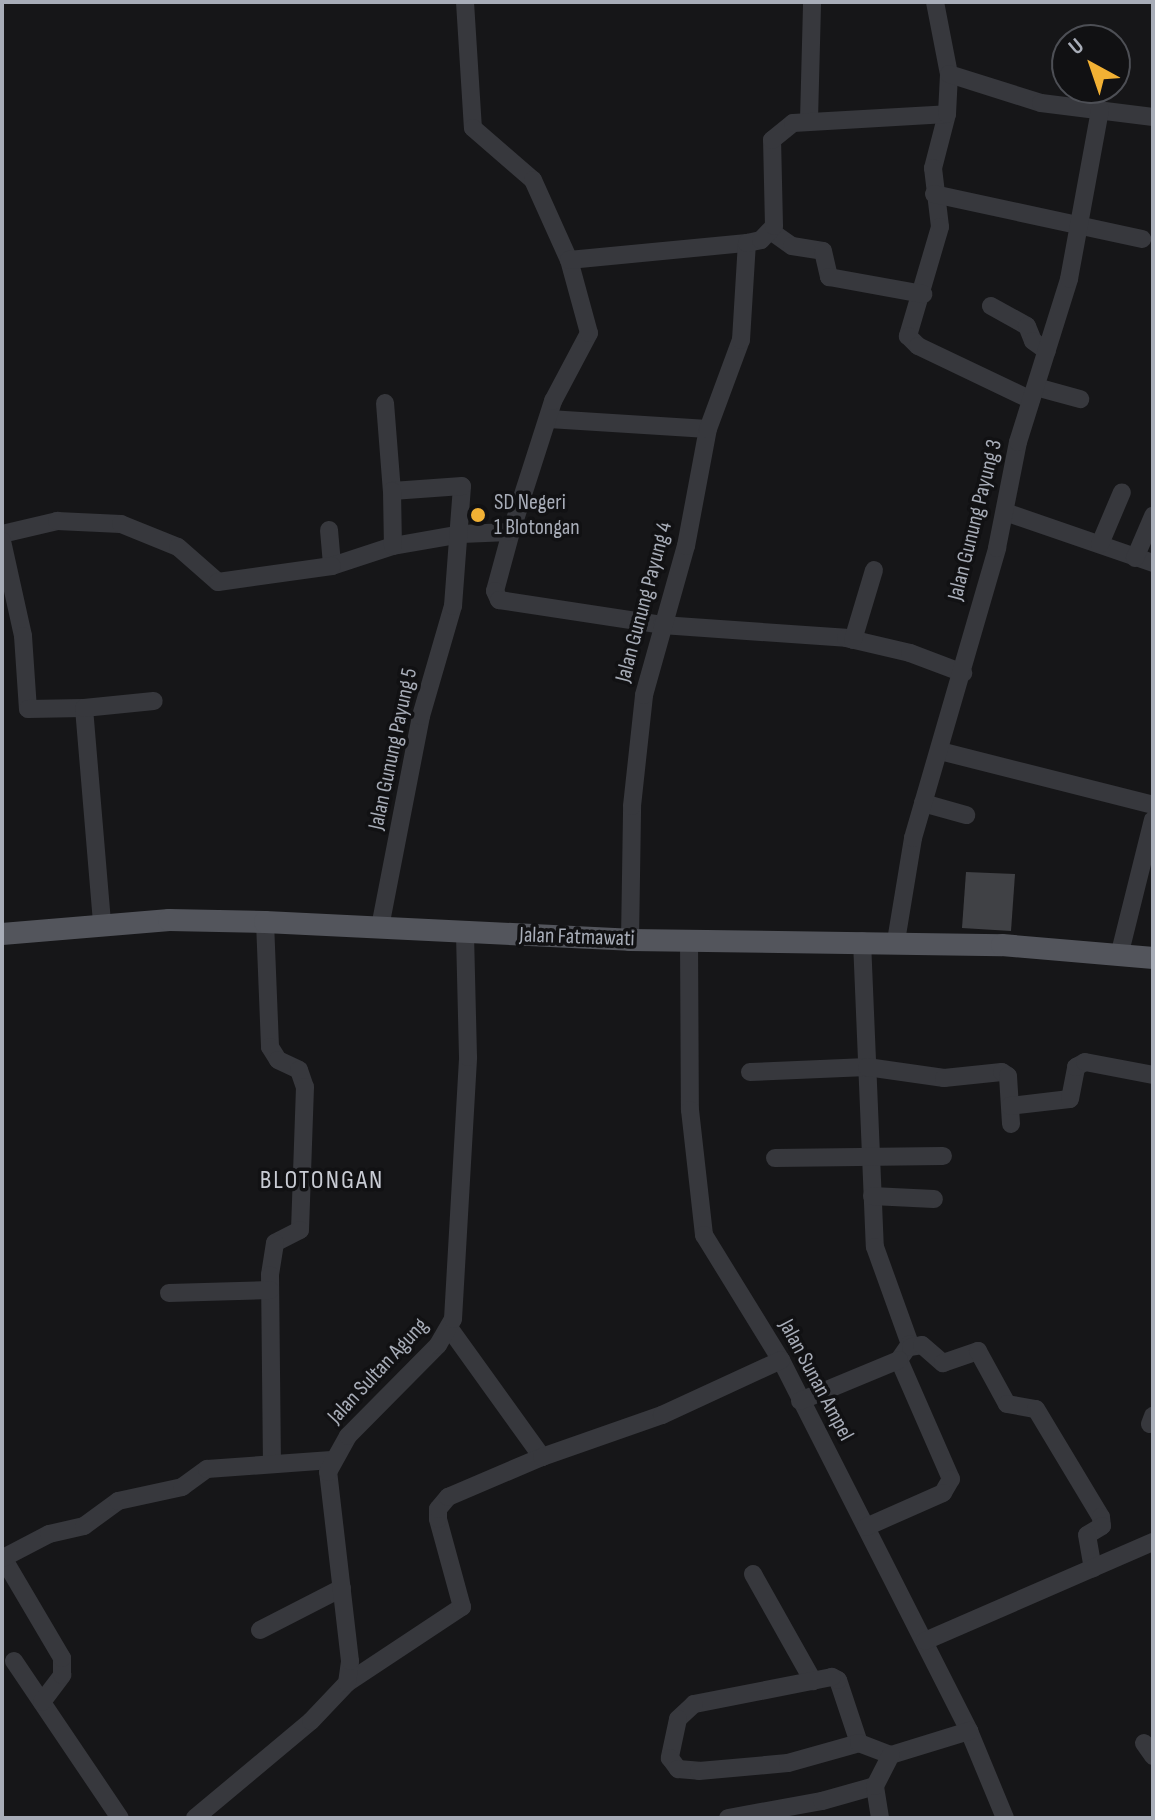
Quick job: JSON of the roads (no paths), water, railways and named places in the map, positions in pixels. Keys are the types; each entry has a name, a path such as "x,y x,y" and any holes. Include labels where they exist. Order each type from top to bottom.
{"main road":[{"name":"Jalan Fatmawati","path":"2,934 102,924 265,922 630,940 896,941 1120,952 1153,958"}],"street":[{"path":"465,2 473,128 533,180 569,260 589,333 563,375 511,532 495,591 499,600 662,625 853,640 963,673"},
{"path":"809,120 812,2"},
{"path":"935,2 949,74 947,114 933,168 940,227 910,340 1034,394 1080,399"},
{"path":"949,74 1029,101 1153,117"},
{"name":"Jalan Gunung Payung 3","path":"896,941 923,803 963,673 1034,394 1080,229 1100,110"},
{"path":"772,232 772,140 793,123 947,114"},
{"path":"934,194 1080,229 1142,239"},
{"path":"569,260 747,243 772,232"},
{"path":"772,232 792,246 823,251 829,277 923,294"},
{"name":"Jalan Gunung Payung 4","path":"630,940 638,746 644,695 686,546 708,429 741,340 747,243"},
{"path":"991,306 1027,326 1033,341 1047,351"},
{"path":"385,403 393,546"},
{"path":"549,419 708,429"},
{"name":"Jalan Gunung Payung 5","path":"380,927 421,716 453,606 461,534 462,486 392,491"},
{"path":"1100,544 1122,492"},
{"path":"1005,512 1144,560 1153,516"},
{"path":"2,534 57,521 121,524 178,547 218,582 332,566 393,546 461,534 511,532"},
{"path":"329,530 332,566"},
{"path":"2,541 23,636 28,709 84,708 154,701"},
{"path":"853,640 874,570"},
{"path":"84,708 102,924"},
{"path":"940,751 1153,805"},
{"path":"923,803 966,815"},
{"path":"1120,952 1153,820"},
{"path":"265,922 270,1047 278,1060 299,1070 305,1087 300,1230 275,1243 270,1290 272,1464"},
{"name":"Jalan Sultan Agung","path":"347,1683 350,1661 327,1482 332,1460 348,1436 450,1329 458,1294 468,1057 465,932"},
{"name":"Jalan Sunan Ampel","path":"689,940 690,1110 700,1217 713,1251 781,1360 925,1641 969,1731 1001,1816"},
{"path":"862,941 872,1196 879,1264 905,1354 950,1484 943,1493 866,1527"},
{"path":"750,1072 867,1067 944,1078 1002,1072 1008,1076 1011,1115 1066,1098 1076,1067 1085,1062 1153,1075"},
{"path":"775,1158 870,1154 943,1156"},
{"path":"872,1196 934,1199"},
{"path":"169,1293 270,1290"},
{"path":"450,1329 542,1457"},
{"path":"800,1401 922,1345 943,1363 978,1351 1007,1404 1036,1409 1101,1517 1102,1526 1087,1535 1093,1568"},
{"path":"195,1818 311,1721 347,1683 462,1607 438,1509 448,1497 542,1457 662,1415 781,1360"},
{"path":"42,1702 62,1675 62,1658 3,1558 49,1534 84,1526 118,1501 182,1487 207,1469 332,1460"},
{"path":"925,1641 1153,1542"},
{"path":"753,1574 813,1681"},
{"path":"260,1630 342,1588"},
{"path":"14,1661 120,1818"},
{"path":"859,1743 838,1680 813,1681 688,1708 678,1719 673,1764 699,1771 788,1763 859,1743 891,1755 969,1731"},
{"path":"880,1818 875,1786 891,1755"},
{"path":"728,1818 824,1810 875,1786"}],"place":[{"name":"SD Negeri 1 Blotongan","path":"478,515"}],"district":[{"name":"BLOTONGAN","path":"322,1181"}]}
